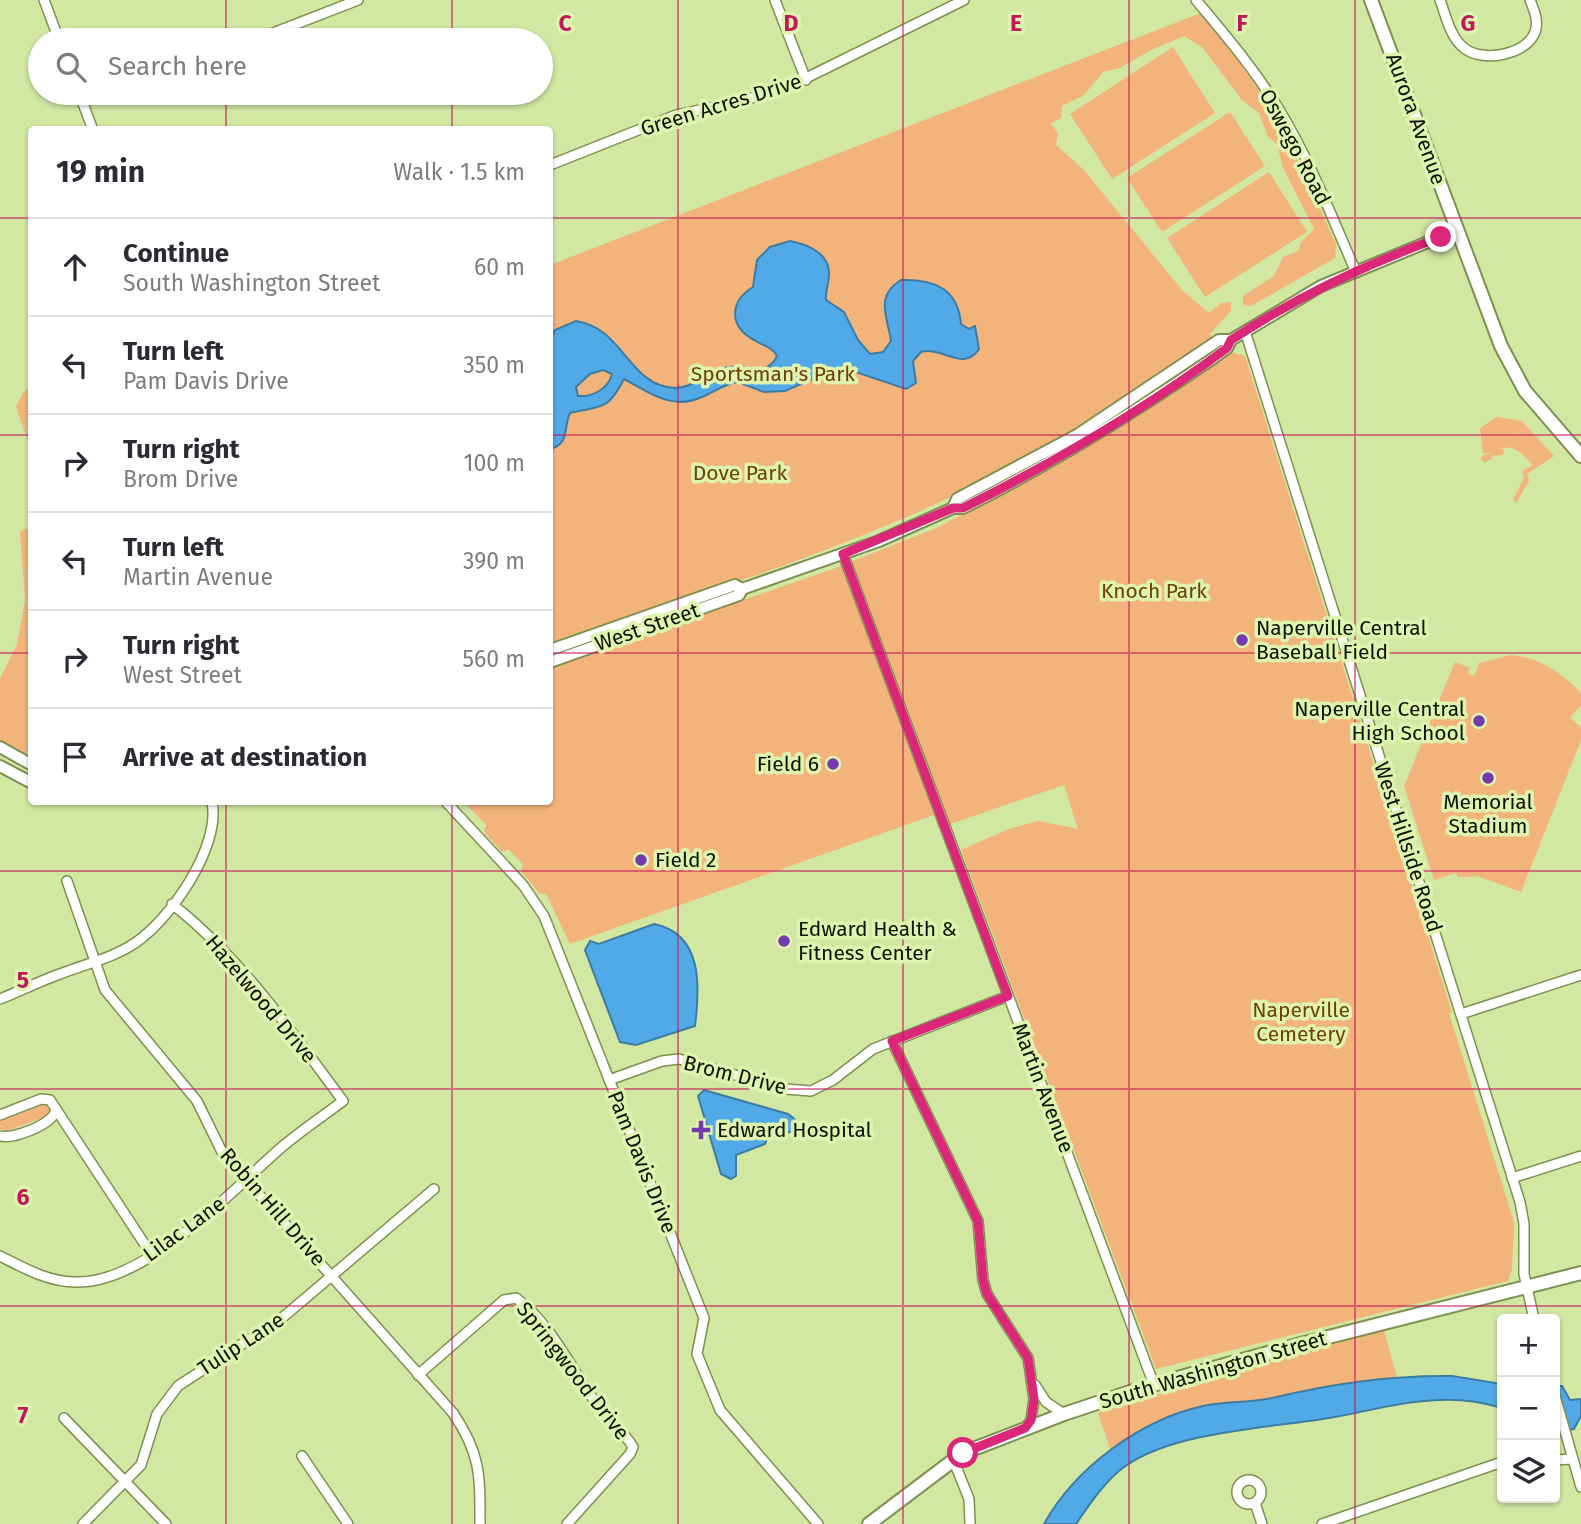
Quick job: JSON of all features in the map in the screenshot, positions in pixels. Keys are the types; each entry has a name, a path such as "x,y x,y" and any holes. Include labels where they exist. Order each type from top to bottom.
{"main road":[{"name":"Aurora Avenue","path":"1371,0 1493,326 1514,372 1543,414 1581,456"},
{"name":"South Washington Street","path":"869,1524 953,1459 975,1447 1064,1414 1154,1385 1581,1273"}],"street":[{"path":"44,0 54,28"},
{"path":"286,28 358,0"},
{"path":"775,0 806,80"},
{"name":"Green Acres Drive","path":"553,164 676,116 742,102 806,80 964,0"},
{"name":"Oswego Road","path":"1196,0 1246,61 1279,109 1355,270"},
{"path":"1440,0 1457,40 1476,54 1498,55 1530,41 1537,28 1530,0"},
{"path":"84,105 92,126"},
{"name":"West Street","path":"553,661 738,596 742,589 843,554 953,508 957,499 1077,435 1219,340 1231,340 1294,300 1355,270 1457,230"},
{"name":"West Hillside Road","path":"1245,331 1513,1178 1524,1224 1523,1260 1533,1314"},
{"name":"Martin Avenue","path":"843,554 1154,1385"},
{"name":"West Street","path":"553,649 735,585 742,589"},
{"path":"0,747 28,763"},
{"path":"0,766 28,781"},
{"path":"0,999 135,943 172,904 209,846 214,819 212,805"},
{"name":"Pam Davis Drive","path":"449,805 523,885 544,916 704,1318 697,1354 720,1410 818,1524"},
{"name":"Robin Hill Drive","path":"67,881 105,990 191,1093 223,1154 453,1413 471,1441 480,1469 480,1524"},
{"name":"Hazelwood Drive","path":"172,904 236,963 300,1042 343,1101"},
{"path":"1461,1014 1581,975"},
{"name":"Brom Drive","path":"609,1080 662,1061 679,1059 785,1089 811,1091 833,1080 863,1055 892,1041 1008,996"},
{"path":"892,1041 978,1221 983,1280 987,1294 1023,1348 1034,1384 1046,1402 1064,1414"},
{"path":"0,1115 41,1098 50,1100 151,1254"},
{"name":"Lilac Lane","path":"0,1256 41,1276 77,1282 110,1277 151,1254 203,1218 300,1132 343,1101"},
{"path":"0,1136 9,1137 49,1121 56,1110"},
{"path":"1513,1178 1581,1156"},
{"name":"Tulip Lane","path":"83,1524 141,1465 157,1414 178,1386 282,1318 434,1189"},
{"name":"Springwood Drive","path":"418,1375 504,1300 512,1297 525,1306 567,1358 601,1411 633,1447 630,1454 567,1524"},
{"path":"1025,1428 1033,1410 1034,1384"},
{"path":"1560,1415 1581,1488"},
{"path":"64,1418 166,1524"},
{"path":"302,1456 348,1524"},
{"path":"953,1459 969,1499 970,1524"},
{"path":"1560,1460 1572,1459"},
{"path":"1322,1524 1497,1464"},
{"path":"1255,1503 1262,1524"}],"green space":[{"name":"Sportsman's Park","path":"1201,13 1243,64 1279,119 1336,244 1335,258 1251,306 1243,305 1243,296 1274,276 1283,257 1298,251 1301,242 1314,229 1283,168 1277,144 1268,137 1259,113 1242,100 1202,47 1184,36 1149,51 1120,68 1103,72 1083,96 1062,106 1061,118 1051,124 1058,133 1056,145 1083,169 1182,290 1209,313 1221,303 1231,302 1231,311 1210,334 1214,339 1051,445 941,502 831,548 553,645 553,264"},
{"path":"1173,47 1215,113 1112,179 1070,114"},
{"path":"1230,112 1265,166 1162,232 1127,178"},
{"path":"1269,172 1307,232 1205,297 1167,238"},
{"path":"1231,352 1245,356 1452,1012 1449,1013 1514,1222 1512,1270 1508,1281 1156,1369 961,850 1009,829 1038,821 1078,829 1064,785 939,828 934,815 570,944 546,894 540,894 521,871 523,864 508,849 502,852 484,832 486,825 467,805 553,805 553,666 830,570 934,529 1053,468 1155,405"},
{"path":"28,389 28,441 16,407"},
{"path":"1497,417 1522,421 1554,456 1527,474 1529,481 1516,503 1513,500 1524,478 1522,471 1532,466 1526,458 1519,451 1505,447 1500,448 1504,449 1503,455 1491,456 1492,459 1484,463 1481,459 1493,452 1483,454 1480,428"},
{"path":"28,528 28,758 0,741 0,679 17,644 25,601 20,531"},
{"name":"Memorial Stadium","path":"1511,655 1531,659 1549,667 1581,693 1581,706 1570,717 1581,728 1581,740 1521,892 1477,876 1458,877 1456,873 1434,880 1404,786 1455,662 1470,668 1468,673 1474,676 1479,663"},
{"path":"42,1102 50,1108 48,1116 6,1131 0,1129 0,1119"},
{"path":"1384,1330 1397,1378 1207,1406 1164,1420 1111,1451 1098,1413 1203,1380"}],"water":[{"path":"790,241 803,244 820,254 829,271 826,300 844,312 858,340 870,354 883,352 891,341 885,300 893,286 901,280 934,284 950,294 959,312 961,324 969,329 975,326 979,349 966,359 937,352 921,352 913,361 916,383 906,389 847,369 817,377 785,391 764,392 738,382 691,401 680,402 651,394 624,379 608,402 570,413 565,435 561,443 553,448 553,334 555,330 576,321 605,334 646,378 659,385 683,387 722,368 762,369 773,363 777,356 775,353 746,334 736,321 736,306 753,287 757,260 770,247","holes":["603,370 612,374 599,391 578,396 576,387 590,374"]},
{"path":"654,924 670,930 682,939 690,950 697,979 695,1026 636,1045 620,1042 585,950 590,941 599,944"},
{"path":"704,1090 788,1114 797,1121 794,1131 767,1138 765,1144 736,1155 736,1176 731,1179 721,1174 698,1096"},
{"path":"1452,1376 1497,1383 1497,1407 1463,1401 1425,1401 1195,1438 1145,1455 1124,1467 1104,1486 1076,1524 1044,1524 1057,1503 1091,1466 1112,1449 1156,1422 1212,1404 1263,1400 1361,1381"},
{"path":"1560,1386 1570,1400 1581,1399 1581,1416 1574,1429 1569,1430 1560,1425"}],"place":[{"name":"Naperville Central Baseball Field","path":"1242,640"},
{"name":"Naperville Central High School","path":"1479,721"},
{"name":"Field 6","path":"833,764"},
{"name":"Memorial Stadium","path":"1488,778"},
{"name":"Field 2","path":"641,860"},
{"name":"Edward Health & Fitness Center","path":"784,941"},
{"name":"Edward Hospital","path":"701,1130"}],"route":[{"path":"963,1453 1025,1428 1031,1420 1034,1384 1023,1348 991,1304 987,1294 983,1280 981,1231 978,1221 892,1041 1008,996 843,554 906,530 953,508 963,508 1034,472 1154,399 1227,348 1231,340 1294,300 1355,270 1441,237"}],"park label":[{"name":"Dove Park","path":"740,473"},
{"name":"Knoch Park","path":"1154,591"},
{"name":"Naperville Cemetery","path":"1301,1022"}]}
